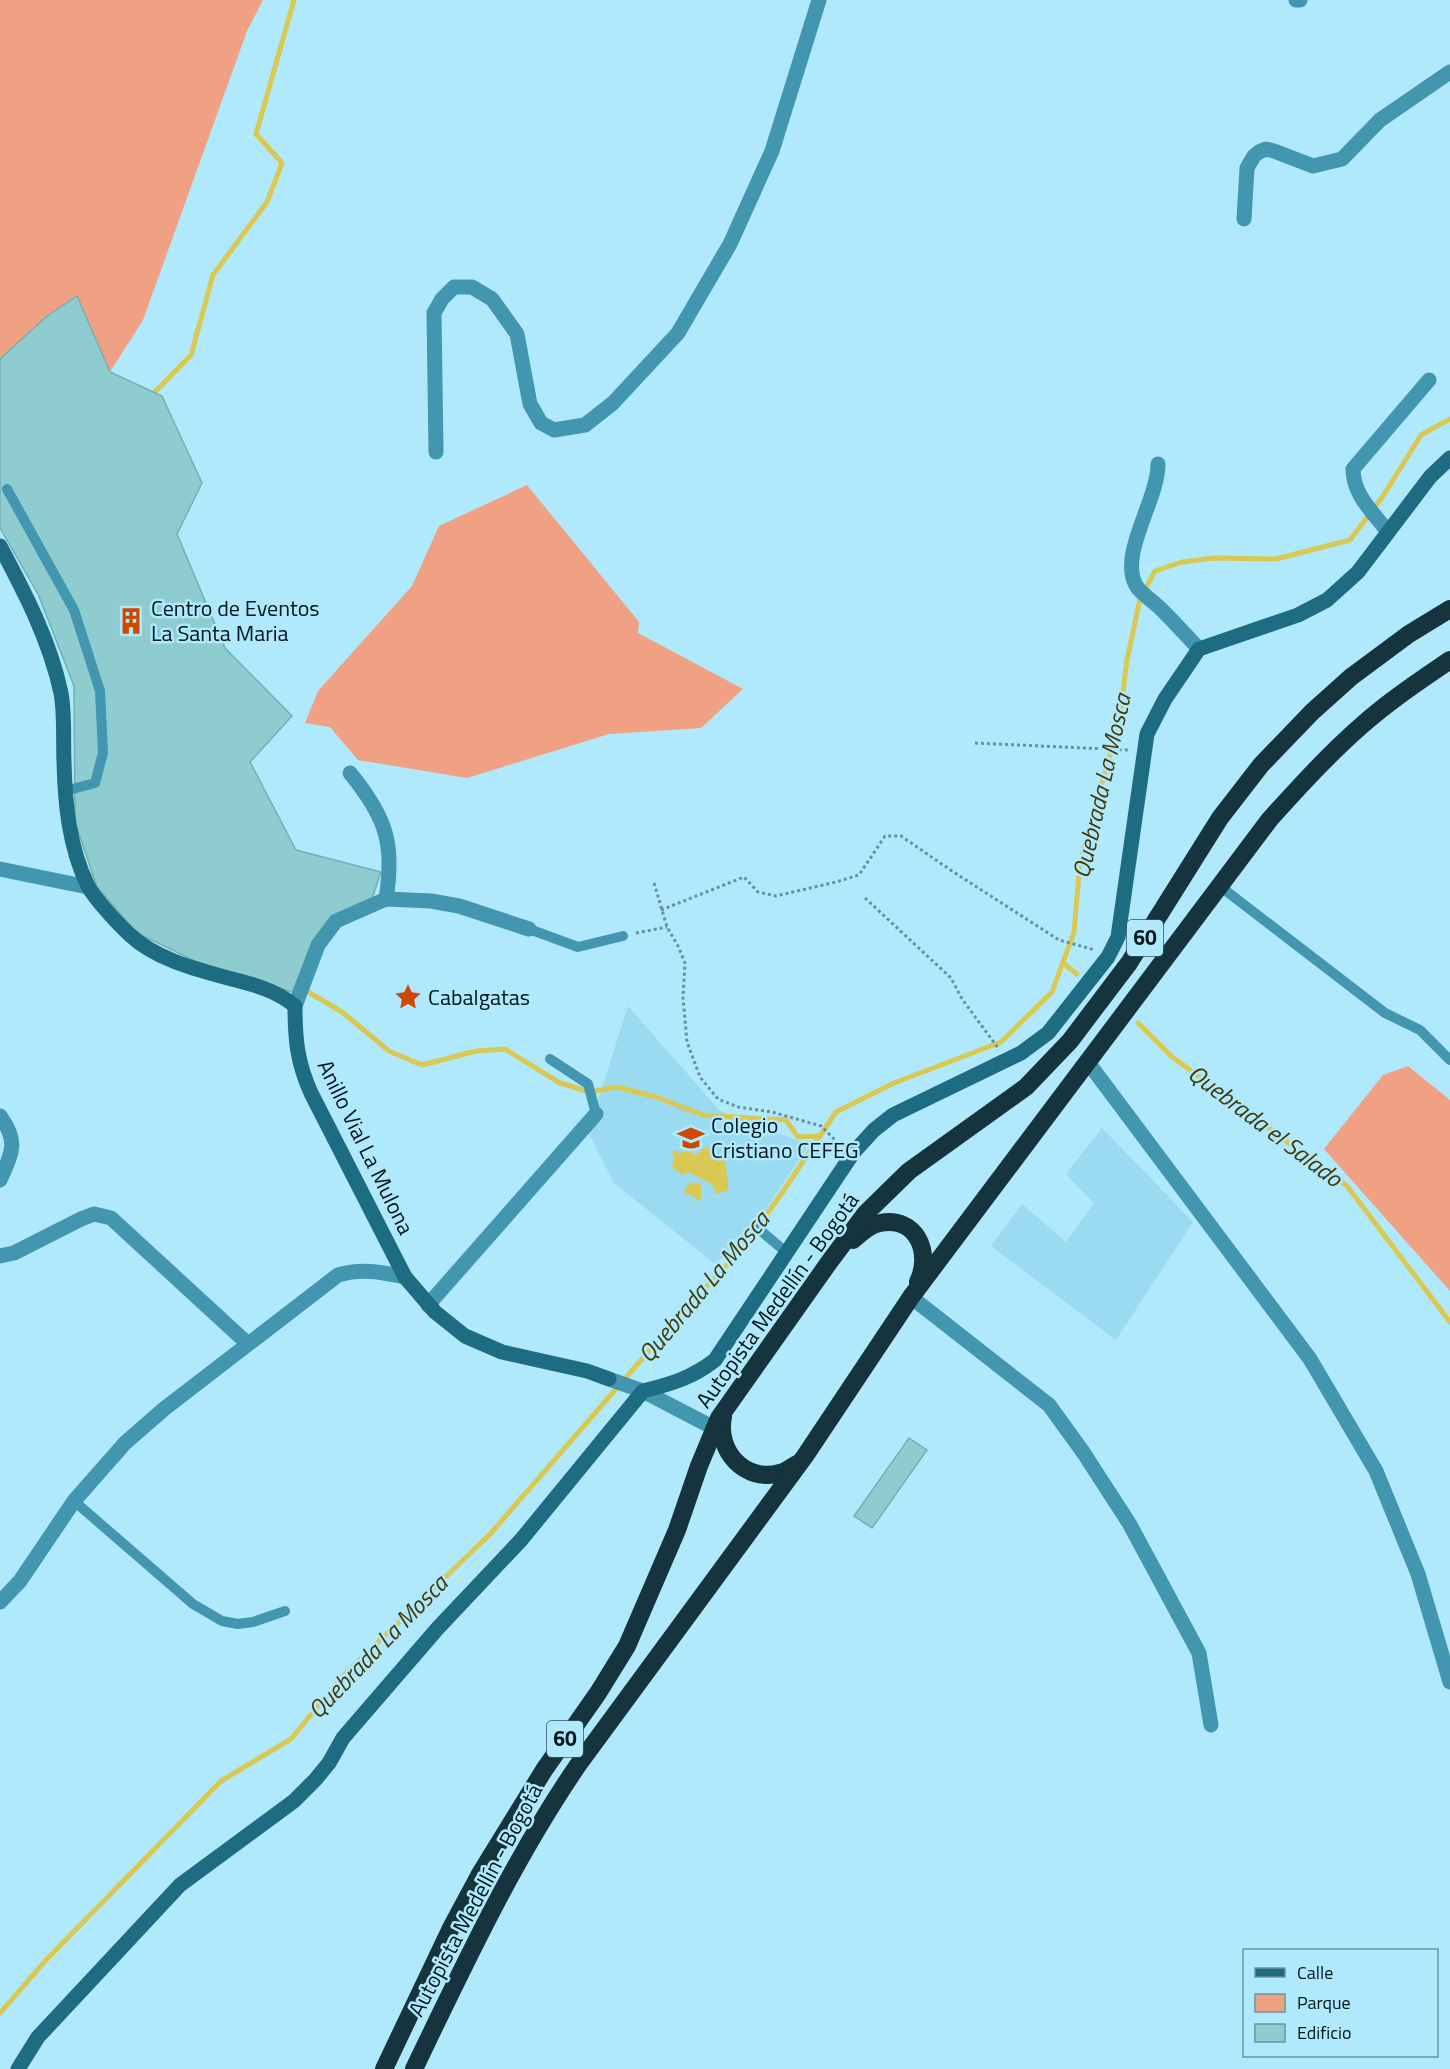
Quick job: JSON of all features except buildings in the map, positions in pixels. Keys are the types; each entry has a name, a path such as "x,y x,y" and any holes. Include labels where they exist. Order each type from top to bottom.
{"highway":[{"name":"Autopista Medellín - Bogotá","path":"384,2069 451,1928 480,1874 538,1779 598,1693 627,1646 677,1530 714,1428 830,1261 866,1213 909,1171 1026,1087 1070,1041 1129,963 1220,818 1269,757 1312,712 1351,677 1409,634 1450,609"},
{"name":"Autopista Medellín - Bogotá","path":"414,2069 475,1942 545,1815 578,1765 805,1456 911,1297 1270,819 1317,767 1362,725 1407,689 1450,660"},
{"path":"830,1261 869,1227 881,1222 898,1223 907,1227 923,1246 925,1262 911,1297"},
{"path":"730,1402 722,1420 722,1439 730,1456 744,1470 762,1475 781,1473 797,1464 805,1456"}],"street":[{"path":"436,452 434,313 442,298 454,287 472,286 492,299 517,334 530,404 541,423 554,430 585,425 614,403 678,333 730,244 772,151 819,0"},
{"path":"1245,219 1247,168 1254,156 1266,149 1313,166 1342,159 1380,120 1450,72"},
{"path":"1388,532 1363,501 1353,483 1353,469 1429,380"},
{"path":"18,2069 38,2037 180,1885 294,1801 315,1780 329,1763 343,1738 437,1629 521,1540 636,1388 673,1383 698,1374 715,1360 781,1247 853,1153 874,1130 893,1115 1021,1053 1048,1034 1108,957 1118,937 1147,734 1165,699 1199,649 1298,615 1327,600 1358,572 1430,477 1450,458"},
{"path":"1158,464 1155,490 1131,558 1131,573 1138,588 1199,649"},
{"path":"0,546 32,608 49,649 56,674 61,697 64,791 70,830 88,887 117,922 142,945 205,972 269,990 296,1002 318,945 336,921 386,899 431,900 459,906 530,929"},
{"path":"350,773 378,813 389,846 390,873 386,899"},
{"path":"0,869 88,887"},
{"name":"Anillo Vial La Mulona","path":"296,1002 295,1041 304,1078 405,1276 428,1305 465,1336 483,1345 527,1359 587,1371 636,1388"},
{"path":"1087,1061 1310,1359 1370,1461 1419,1574 1450,1682"},
{"path":"428,1305 596,1114"},
{"path":"0,1116 11,1136 13,1150 0,1180"},
{"path":"0,1256 14,1253 94,1214 111,1218 128,1231 248,1344"},
{"path":"0,1602 20,1581 74,1501 133,1436 164,1409 338,1275 354,1270 376,1270 405,1276"},
{"path":"911,1297 1049,1405 1083,1452 1129,1523 1199,1653 1211,1725"},
{"path":"636,1388 714,1428"}],"lane":[{"path":"7,489 74,610 100,691 102,753 95,783 64,791"},
{"path":"1221,887 1385,1013 1420,1030 1450,1060"},
{"path":"530,929 578,947 623,936"},
{"path":"550,1059 588,1084 596,1114"},
{"path":"754,1226 781,1247"},
{"path":"74,1501 193,1604 222,1621 238,1624 253,1622 285,1611"}],"path":[{"path":"975,743 1136,750"},
{"path":"662,910 744,877 758,892 776,896 836,882 859,874 885,836 901,836 952,872 1059,940 1100,952"},
{"path":"654,883 667,927 685,963 683,998 687,1042 700,1077 718,1099 738,1107 772,1112 820,1126 841,1146"},
{"path":"865,898 951,978 962,999 991,1039"},
{"path":"623,936 667,927"}],"shaded area":[{"name":"Colegio Cristiano CEFEG","path":"628,1006 720,1111 809,1145 751,1231 715,1264 614,1183 588,1132"},
{"path":"1102,1128 1193,1222 1116,1340 991,1246 1022,1204 1066,1242 1094,1203 1066,1174"},
{"path":"708,1147 725,1161 728,1190 716,1194 712,1184 688,1172 682,1175 672,1167 674,1159 672,1152 687,1151 696,1155"},
{"path":"691,1182 701,1184 701,1199 696,1201 694,1196 685,1193 684,1190"}],"green space":[{"path":"0,0 263,0 247,31 143,320 110,372 77,297 46,317 0,360"},
{"path":"527,485 639,622 638,633 743,689 701,728 609,734 467,778 358,760 330,727 305,723 318,691 412,586 439,526"},
{"path":"1408,1066 1450,1100 1450,1291 1324,1149 1383,1075"}],"waterway":[{"path":"151,396 191,355 213,275 267,202 282,163 256,134 294,0"},
{"name":"Quebrada La Mosca","path":"0,2013 46,1960 221,1781 291,1739 342,1677 491,1533 688,1306 741,1250 836,1112 894,1083 1001,1042 1052,992 1074,932 1080,862 1119,722 1127,660 1140,599 1155,571 1182,562 1214,558 1276,559 1350,540 1383,496 1421,435 1450,419"},
{"name":"Quebrada el Salado","path":"1063,963 1077,974"},
{"path":"303,989 342,1012 389,1051 422,1065 476,1051 505,1049 560,1083 590,1092 617,1087 656,1097 703,1115 786,1120 798,1137 820,1136"},
{"name":"Quebrada el Salado","path":"1138,1023 1171,1056 1347,1186 1450,1322"}],"place":[{"name":"Centro de Eventos La Santa Maria","path":"131,621"},
{"name":"Cabalgatas","path":"408,997"},
{"name":"Colegio Cristiano CEFEG","path":"691,1138"}]}
